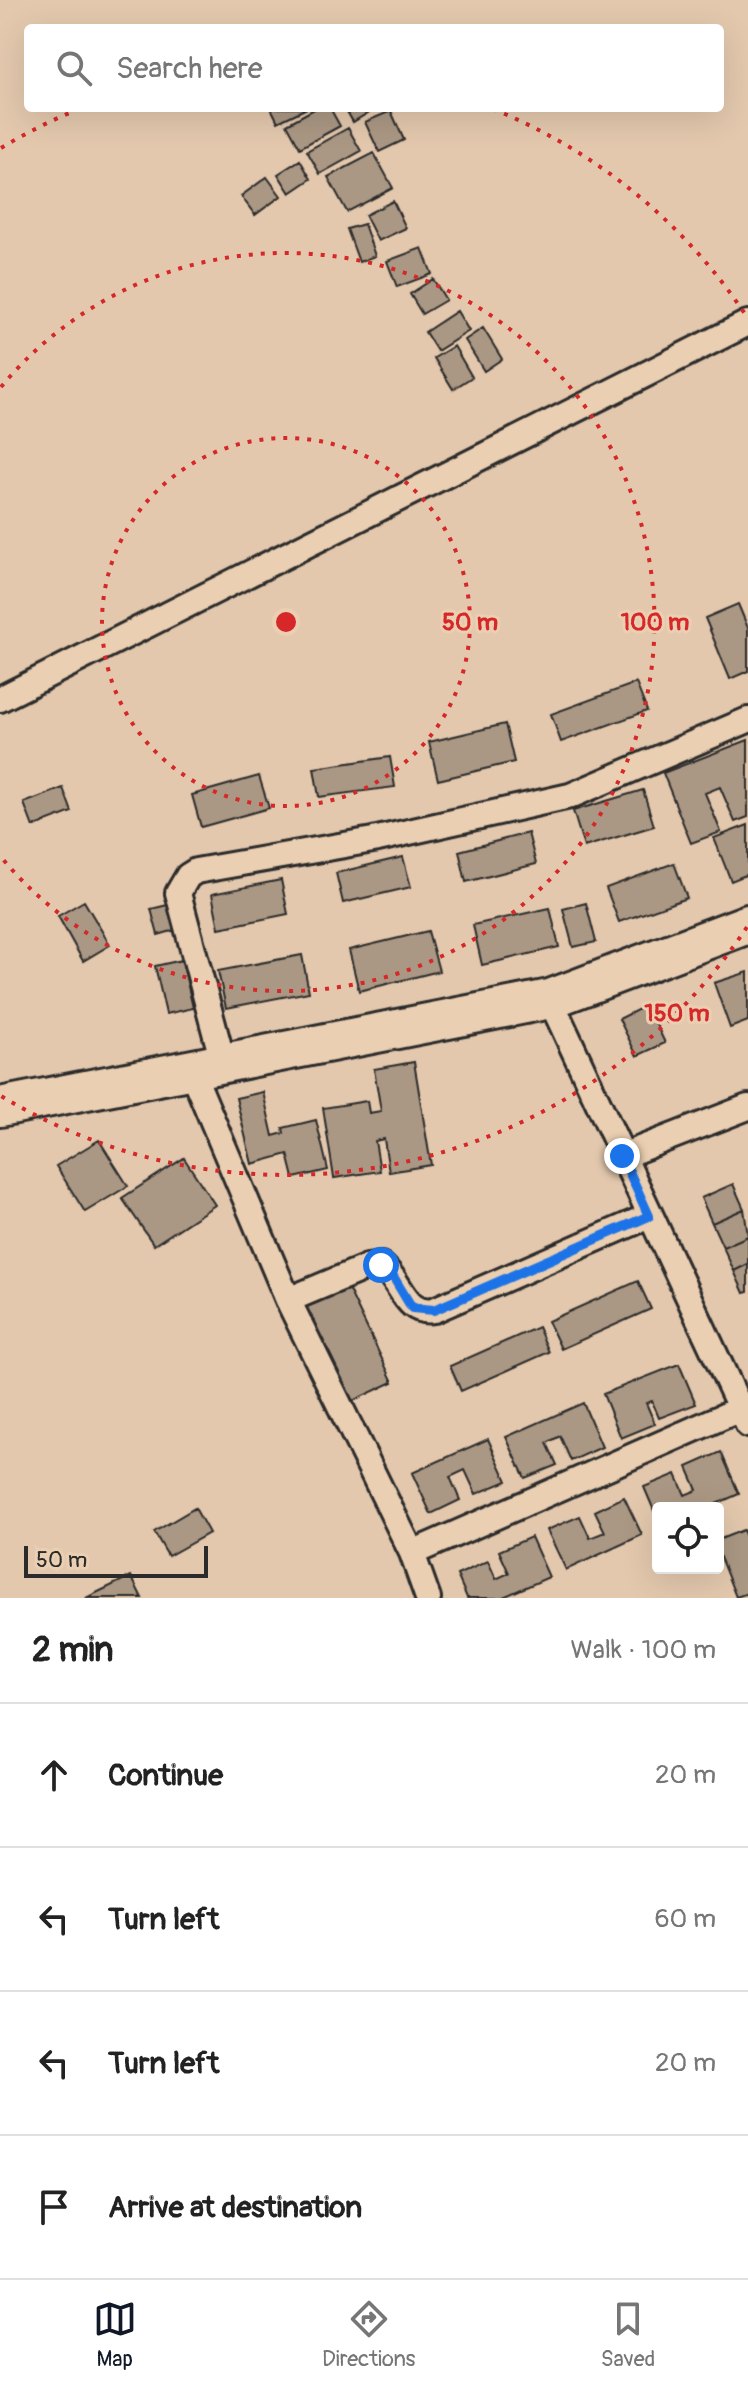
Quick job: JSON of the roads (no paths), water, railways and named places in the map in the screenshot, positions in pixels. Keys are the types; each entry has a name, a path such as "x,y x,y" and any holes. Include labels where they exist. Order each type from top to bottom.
{"main road":[{"path":"0,1107 206,1064 550,999 748,924"}],"street":[{"path":"0,699 748,323"},
{"path":"428,1598 412,1553 288,1300 206,1064 178,893 188,876 196,871 373,840 570,796 748,720"},
{"path":"412,1553 744,1417 550,999"},
{"path":"622,1156 748,1107"},
{"path":"288,1300 367,1267 381,1265 391,1273 412,1308 434,1310 649,1216"}]}
